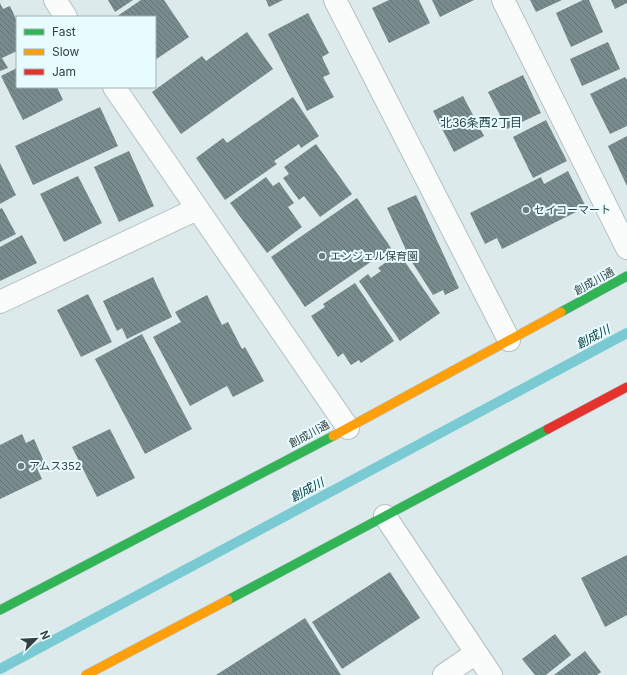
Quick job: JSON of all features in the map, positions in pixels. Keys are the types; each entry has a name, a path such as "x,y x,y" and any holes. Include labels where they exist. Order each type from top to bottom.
{"highway":[{"name":"創成川通","path":"0,610 348,428 627,276"},
{"path":"86,675 627,386"}],"street":[{"path":"55,0 65,16"},
{"path":"335,0 509,340"},
{"path":"503,0 627,248"},
{"path":"115,88 348,428"},
{"path":"0,302 197,209"},
{"path":"385,516 491,675"},
{"path":"444,675 476,653"}],"building":[{"path":"108,0 133,0 115,12"},
{"path":"141,0 164,0 189,37 156,59 156,16 117,16"},
{"path":"266,0 283,0 269,7"},
{"path":"389,0 419,0 430,23 389,43 372,8"},
{"path":"432,0 474,0 440,17"},
{"path":"530,0 562,0 536,12"},
{"path":"583,0 589,0 603,32 571,47 556,13"},
{"path":"611,0 627,0 627,3 615,9"},
{"path":"0,3 3,9 10,6 16,19 16,51 2,58 8,68 0,71"},
{"path":"308,13 329,53 322,57 330,74 323,77 334,97 307,111 268,34"},
{"path":"247,32 273,69 181,134 152,92 202,56 206,61"},
{"path":"608,42 620,69 582,86 570,59"},
{"path":"16,68 16,88 57,88 63,100 23,120 1,76"},
{"path":"523,75 541,113 507,129 488,92"},
{"path":"625,77 627,80 627,126 610,134 590,94"},
{"path":"463,96 484,136 454,152 433,111"},
{"path":"293,97 319,136 301,148 299,144 274,161 277,164 225,200 196,158 223,138 227,143"},
{"path":"100,107 118,146 33,185 15,146"},
{"path":"546,120 567,161 533,178 513,137"},
{"path":"627,136 627,186 608,146"},
{"path":"316,144 352,194 320,217 304,196 299,200 283,178 289,174 284,167"},
{"path":"129,151 154,206 119,222 94,167"},
{"path":"0,163 16,195 0,204"},
{"path":"568,171 586,207 502,249 497,238 485,244 470,213 541,177 544,184"},
{"path":"78,176 102,223 64,242 40,194"},
{"path":"266,177 273,186 279,182 294,203 288,207 302,227 267,253 230,203"},
{"path":"416,195 459,288 445,295 443,290 433,295 410,259 387,208"},
{"path":"357,198 391,248 305,307 271,257"},
{"path":"2,208 16,234 0,242 0,209"},
{"path":"22,235 37,263 0,281 0,247"},
{"path":"399,253 440,313 400,341 359,281 368,274 371,278 381,271 378,268"},
{"path":"153,277 172,317 127,339 122,328 117,331 103,301"},
{"path":"355,283 394,341 361,363 359,360 351,365 343,353 338,357 311,316 325,307 323,304"},
{"path":"88,294 112,342 81,357 57,310"},
{"path":"207,295 222,325 228,322 242,349 245,347 264,381 233,397 227,386 190,406 153,337 181,322 175,312"},
{"path":"142,334 192,429 145,454 95,359"},
{"path":"110,429 135,478 97,497 72,447"},
{"name":"アムス352","path":"22,434 26,443 34,439 45,464 37,468 42,479 0,499 0,445"},
{"path":"627,555 627,615 605,627 581,578"},
{"path":"390,572 420,618 342,669 312,622"},
{"path":"305,618 341,675 216,675"},
{"path":"555,634 571,655 546,675 535,675 522,659"},
{"path":"585,651 601,672 597,675 554,675"}],"waterway":[{"name":"創成川","path":"0,669 627,333"}],"traffic: fast":[{"path":"561,312 627,276"},
{"path":"228,600 548,429"},
{"path":"0,610 333,436"}],"traffic: slow":[{"path":"333,436 561,312"},
{"path":"86,675 228,600"}],"traffic: jam":[{"path":"548,429 627,387"}],"place":[{"name":"セイコーマート","path":"526,210"},
{"name":"エンジェル保育園","path":"322,256"},
{"name":"アムス352","path":"21,466"}],"district":[{"name":"北36条西2丁目","path":"481,123"}]}
